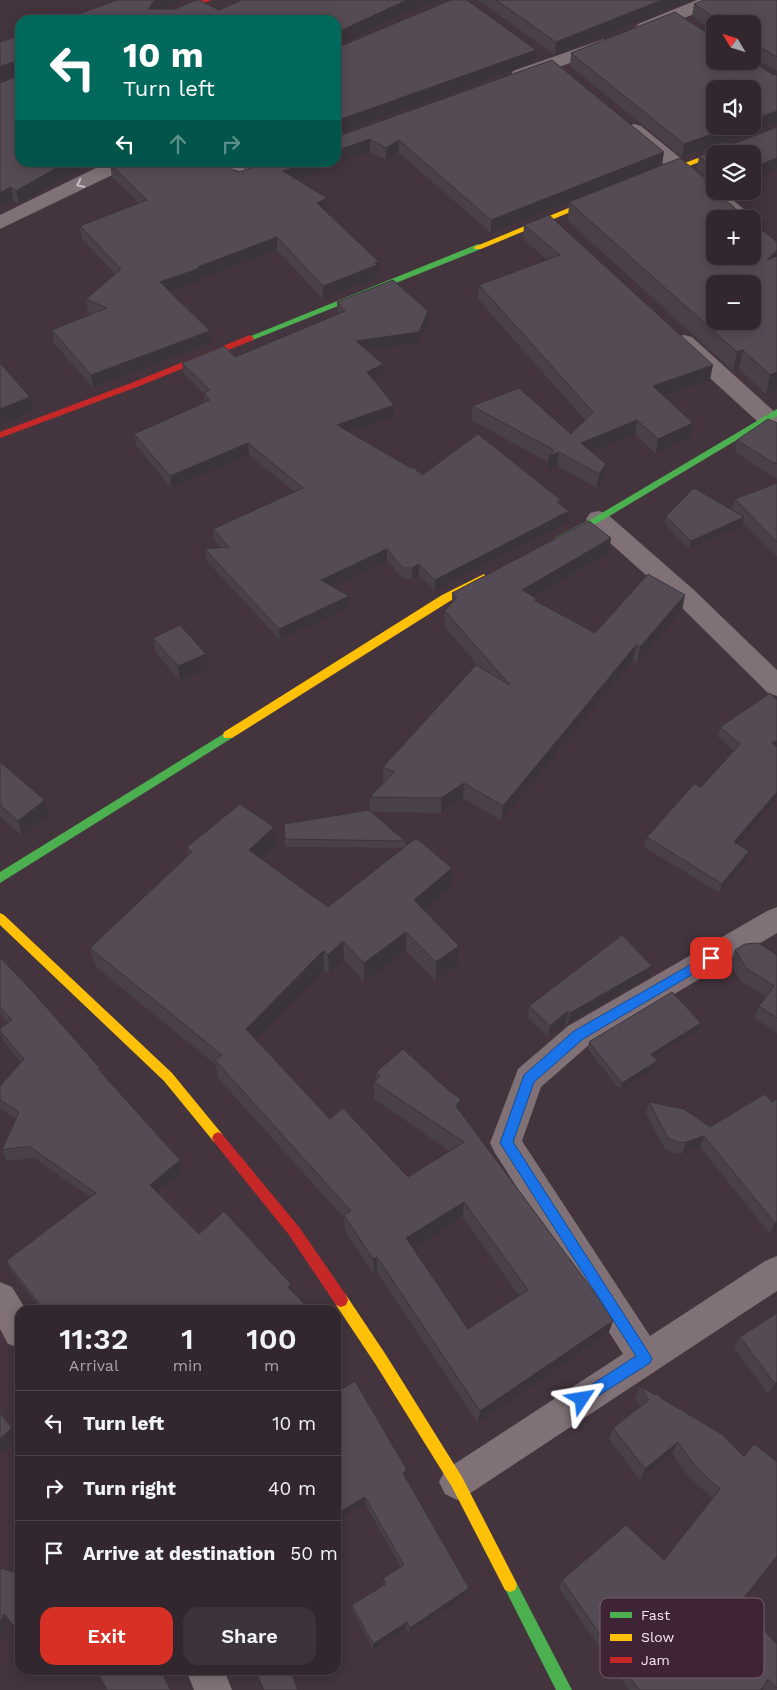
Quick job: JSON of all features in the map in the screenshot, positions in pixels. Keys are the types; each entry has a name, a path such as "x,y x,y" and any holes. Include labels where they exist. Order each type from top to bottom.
{"street":[{"path":"172,15 207,0"},
{"path":"503,82 553,64 712,0"},
{"path":"675,15 691,26"},
{"path":"537,52 568,76"},
{"path":"620,118 734,210"},
{"path":"643,181 777,130"},
{"path":"0,223 114,167"},
{"path":"230,167 242,177 269,167"},
{"path":"0,435 557,225 615,192"},
{"path":"547,545 598,519 774,419 673,331"},
{"path":"598,519 685,596 777,686"},
{"path":"0,878 446,598 497,572"},
{"path":"0,918 168,1077 294,1231 381,1360 457,1482 564,1690"},
{"path":"645,1358 506,1143 529,1079 578,1035 777,919"},
{"path":"457,1482 777,1272"},
{"path":"0,1298 15,1324"},
{"path":"207,1675 213,1690"}],"building":[{"path":"117,0 157,0 153,2 149,9 175,9 199,0 219,10 242,0 407,0 341,31 341,15 76,15"},
{"path":"451,0 467,0 536,50 341,119 341,46"},
{"path":"496,0 662,0 556,42"},
{"path":"704,0 777,0 777,57 761,48 761,15 710,15 694,4"},
{"path":"675,12 706,32 706,70 761,70 761,67 777,75 777,111 761,117 761,80 706,80 706,135 710,135 684,144 571,53"},
{"path":"15,37 15,61 0,67 0,42"},
{"path":"552,60 664,152 491,220 399,140 386,148 370,139 341,149 341,135"},
{"path":"15,77 15,167 58,167 16,191 11,187 0,193 0,83"},
{"path":"777,127 777,158 761,164 761,145 719,145 719,143 735,143 761,135 761,133"},
{"path":"706,153 706,162 699,156"},
{"path":"680,158 706,179 704,182 706,184 706,200 725,200 737,210 706,210 706,265 761,265 761,229 777,242 777,250 767,260 777,256 777,372 770,375 743,350 737,352 712,330 761,330 761,275 706,275 706,324 569,202"},
{"path":"113,167 230,167 240,172 254,167 295,167 283,171 327,198 317,203 379,262 375,263 377,265 323,286 277,237 198,267 200,268 160,282 210,331 91,375 52,330 107,308 86,299 121,269 80,226 147,200"},
{"path":"549,215 713,365 653,386 693,423 658,439 637,420 581,443 606,464 599,474 559,452 549,456 554,450 472,406 519,388 571,434 593,412 479,285 560,255 524,225"},
{"path":"393,280 428,311 419,332 356,341 383,364 367,372 394,405 337,425 411,468 413,467 422,475 478,434 561,500 557,502 569,511 435,580 419,564 412,568 403,568 387,549 321,580 349,596 279,629 205,549 229,547 213,529 303,488 248,443 170,476 134,434 210,400 204,393 210,390 182,363 224,346 235,357 345,311 337,302"},
{"path":"0,363 30,397 0,409"},
{"path":"768,419 777,423 777,464 737,440"},
{"path":"777,483 777,542 735,499"},
{"path":"694,488 744,517 691,541 666,516"},
{"path":"589,521 611,538 522,590 536,598 534,600 595,633 648,574 685,595 640,647 636,645 503,806 464,783 441,798 370,797 394,772 383,767 476,665 510,685 445,611 457,597 452,593"},
{"path":"180,625 206,654 178,666 153,638"},
{"path":"770,693 777,700 777,741 772,743 777,747 777,792 734,842 749,851 722,884 647,837 694,784 701,787 740,744 720,727"},
{"path":"0,762 45,800 18,821 0,805"},
{"path":"240,804 274,827 249,850 328,907 416,838 452,868 414,900 459,946 436,962 406,932 364,963 343,941 328,955 323,951 246,1029 330,1119 343,1108 408,1177 464,1142 374,1082 380,1077 376,1072 403,1049 447,1089 461,1099 456,1106 600,1300 613,1321 480,1411 377,1257 373,1259 344,1215 351,1211 215,1060 222,1055 90,948 192,852 187,847","holes":["464,1202 528,1290 468,1329 406,1238"]},
{"path":"369,810 405,841 285,839 284,824"},
{"path":"622,935 652,966 570,1013 568,1011 550,1026 529,1006"},
{"path":"759,943 777,955 777,1018 759,1006 774,986 746,968 735,950 745,944"},
{"path":"0,957 180,1160 150,1185 199,1234 224,1211 291,1284 288,1287 305,1305 40,1305 6,1261 96,1193 29,1146 2,1150 19,1112 0,1100 0,1086 24,1059 0,1031 0,1028 12,1020 0,1007"},
{"path":"672,992 701,1023 651,1054 657,1061 622,1083 589,1042"},
{"path":"765,1094 772,1102 777,1099 777,1222 775,1223 704,1136 680,1143 668,1138 649,1102 684,1109 710,1127"},
{"path":"777,1313 777,1382 775,1384 740,1337"},
{"path":"355,1381 407,1470 403,1473 469,1588 410,1628 407,1622 373,1644 352,1605 386,1584 383,1578 404,1565 365,1497 341,1511 341,1385 343,1388"},
{"path":"640,1386 655,1395 657,1394 723,1435 744,1457 754,1444 777,1462 777,1556 744,1598 600,1598 600,1634 562,1580 626,1525 664,1560 720,1489 695,1466 678,1442 645,1469 613,1428 649,1400"},
{"path":"0,1413 12,1428 0,1439"},
{"path":"0,1568 15,1572 15,1628 4,1614 0,1624"},
{"path":"764,1630 777,1644 777,1688 768,1679 761,1690 639,1690 631,1678 764,1678"},
{"path":"99,1675 163,1675 171,1690 107,1690"},
{"path":"257,1675 292,1675 298,1690 264,1690"}],"traffic: fast":[{"path":"250,338 478,247"},
{"path":"558,540 598,519 777,412"},
{"path":"0,878 228,735"},
{"path":"510,1585 564,1690"}],"traffic: slow":[{"path":"652,177 777,130"},
{"path":"478,247 603,197"},
{"path":"228,735 446,598 484,578"},
{"path":"0,918 168,1077 218,1138"},
{"path":"341,1300 457,1482 510,1585"}],"traffic: jam":[{"path":"172,15 207,0"},
{"path":"0,435 134,385 250,338"},
{"path":"218,1138 294,1231 341,1300"}],"route":[{"path":"582,1399 645,1358 506,1143 529,1079 578,1035 711,958"}]}
